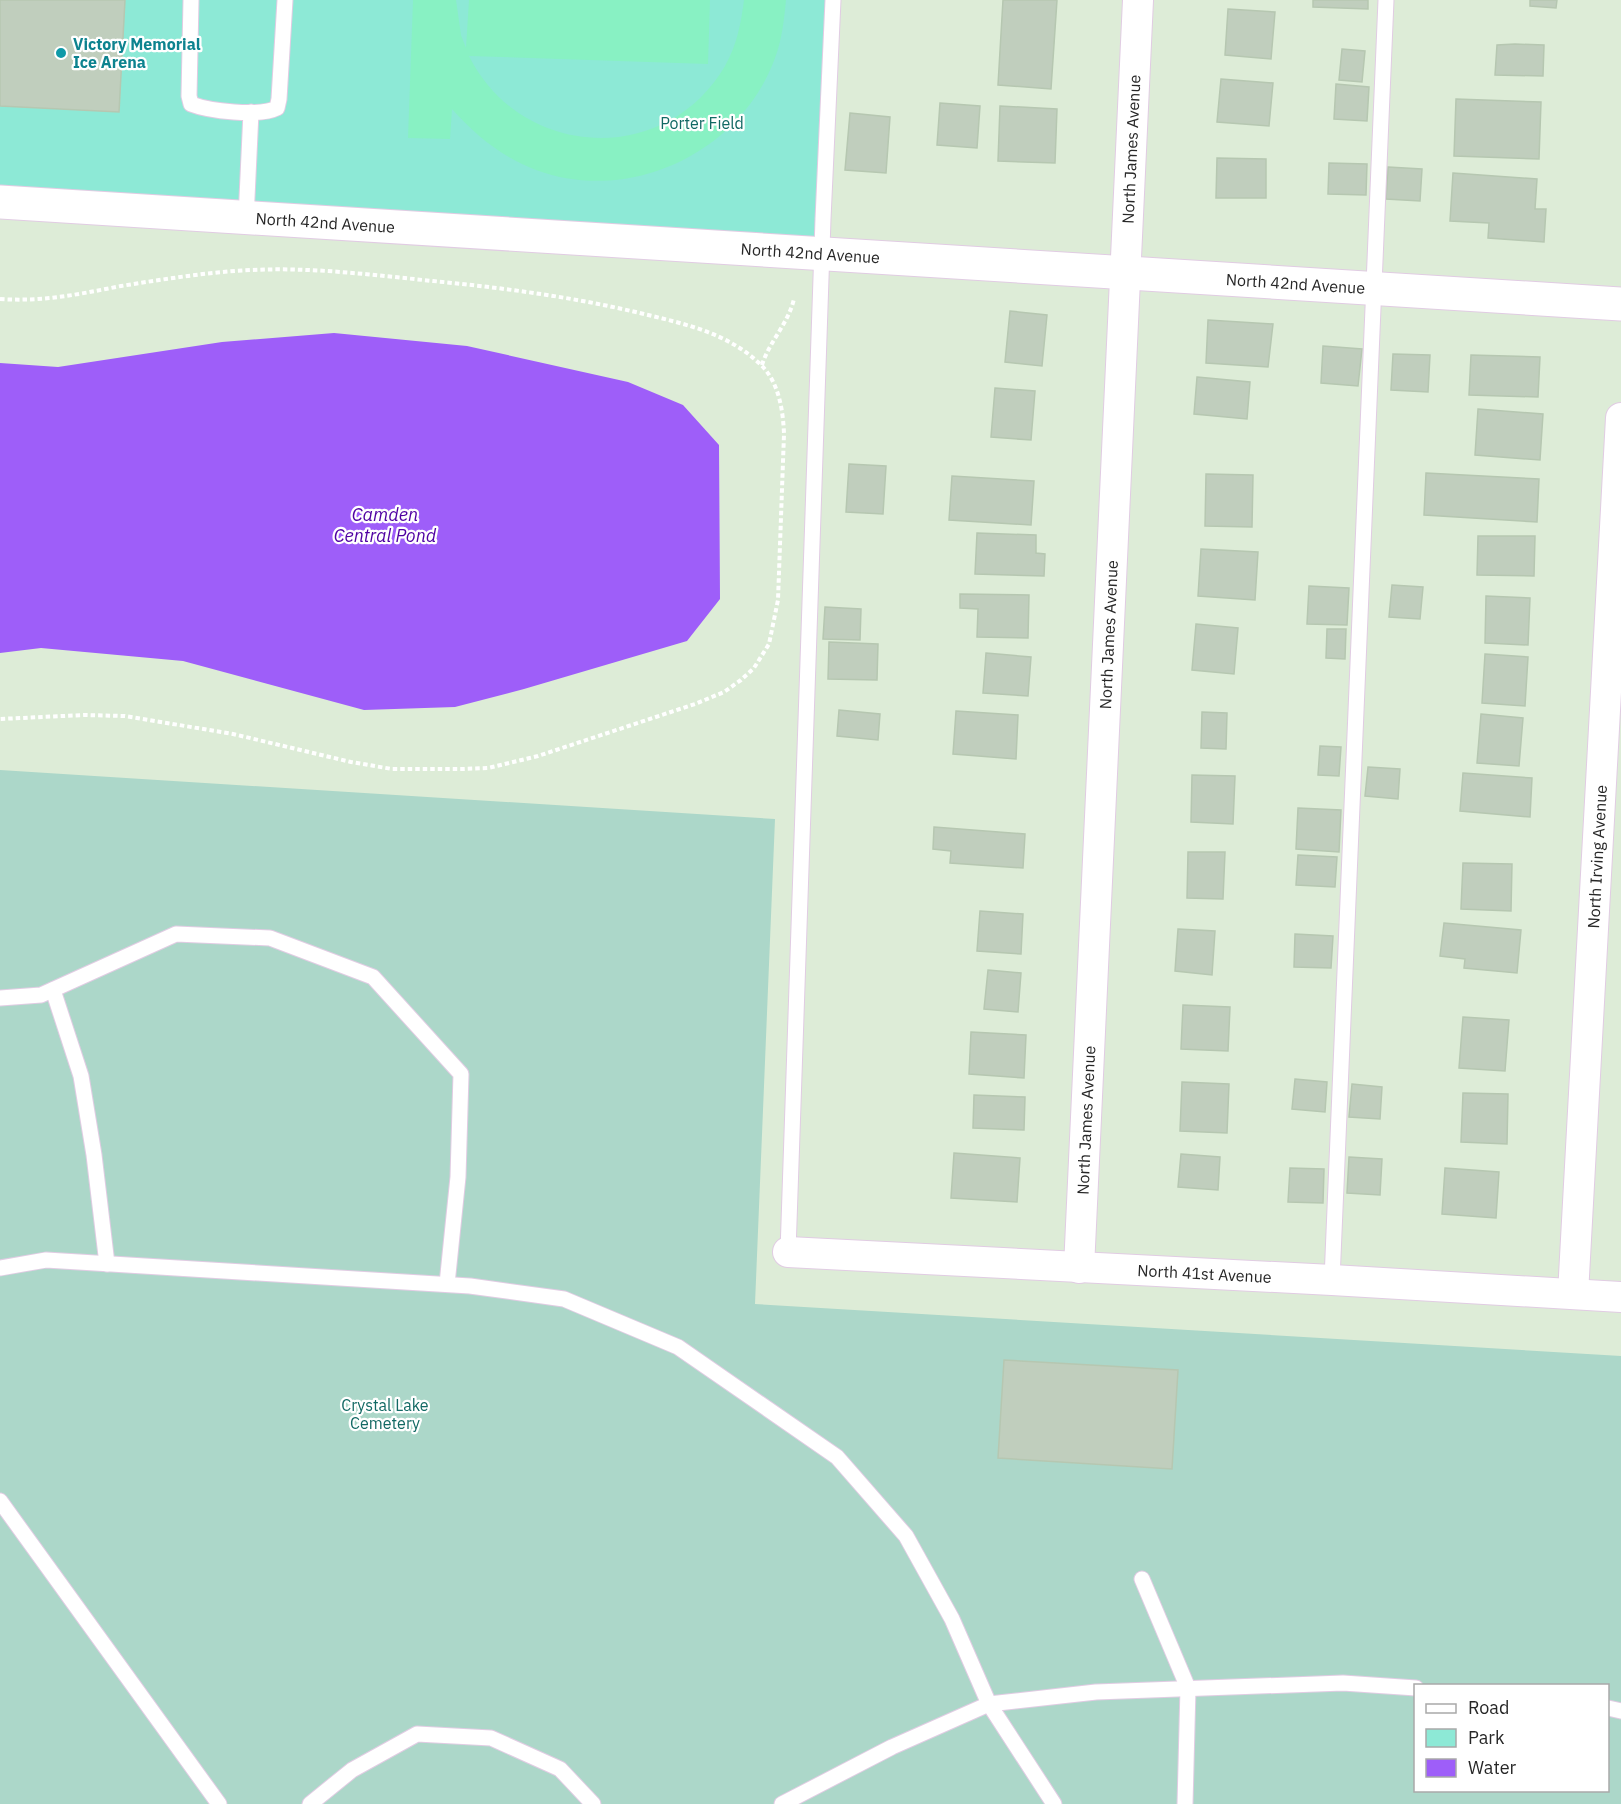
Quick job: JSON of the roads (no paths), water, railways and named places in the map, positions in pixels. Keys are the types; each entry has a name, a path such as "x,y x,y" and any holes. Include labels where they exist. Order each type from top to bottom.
{"street":[{"name":"North James Avenue","path":"1079,1268 1138,0"},
{"name":"North 42nd Avenue","path":"0,202 1621,304"},
{"name":"North Irving Avenue","path":"1573,1294 1621,418"},
{"name":"North 41st Avenue","path":"788,1252 1621,1297"}],"lane":[{"path":"191,0 190,104 199,107 251,112 271,111 277,108 285,0"},
{"path":"788,1252 822,254 833,0"},
{"path":"1332,1280 1386,0"},
{"path":"246,219 251,112"},
{"path":"0,998 41,995 176,934 270,938 373,977 461,1074 458,1177 447,1284"},
{"path":"53,990 81,1076 94,1155 107,1264"},
{"path":"0,1268 46,1260 447,1284 564,1299 678,1347 837,1457 906,1536 952,1619 989,1704 1054,1804"},
{"path":"0,1501 219,1804"},
{"path":"1142,1579 1188,1688 1185,1804"},
{"path":"782,1804 892,1747 989,1704 1095,1692 1188,1688 1343,1683 1414,1688"},
{"path":"310,1804 352,1770 417,1734 491,1738 560,1769 593,1804"}],"water":[{"name":"Camden Central Pond","path":"334,333 467,346 628,382 683,405 719,445 720,599 687,641 455,707 364,710 183,661 41,648 0,653 0,363 58,367 222,342"}],"place":[{"name":"Victory Memorial Ice Arena","path":"61,53"}],"park label":[{"name":"Porter Field","path":"702,123"},
{"name":"Crystal Lake Cemetery","path":"385,1414"}]}
